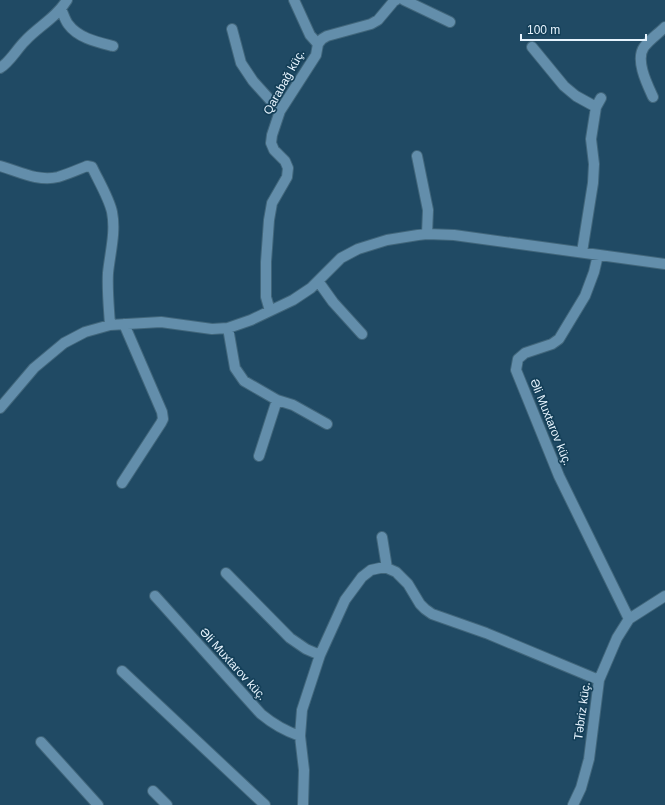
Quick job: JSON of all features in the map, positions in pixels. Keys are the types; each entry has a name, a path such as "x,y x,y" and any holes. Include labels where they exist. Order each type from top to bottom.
{"street":[{"path":"294,0 310,35 318,44"},
{"name":"Qarabağ küç.","path":"270,311 266,297 266,262 269,220 272,203 287,177 288,168 285,161 274,150 271,143 272,135 280,111 316,55 318,44 322,39 327,36 371,24 378,20 396,0"},
{"path":"404,0 450,22"},
{"path":"64,4 68,23 77,32 91,40 113,46"},
{"path":"0,68 25,41 50,21 64,4"},
{"path":"653,98 643,75 641,60 643,48 654,36 665,28"},
{"path":"232,29 241,63 253,81 280,111"},
{"path":"532,48 564,86 576,96 598,102 591,139 594,164 593,183 582,252"},
{"path":"417,156 428,210 427,234"},
{"path":"0,166 41,178 56,177 87,166 92,166 112,210 113,238 108,283 110,325"},
{"path":"0,408 34,368 64,343 85,332 110,325 161,322 212,329 228,328 251,320 292,300 311,288 341,258 358,250 387,240 427,234 454,234 665,264"},
{"name":"Əli Muxtarov küç.","path":"598,255 594,272 585,296 559,339 552,344 525,353 518,359 516,370 558,476 629,619"},
{"path":"318,281 333,302 362,334"},
{"path":"122,483 161,423 162,419 162,412 124,324"},
{"path":"228,328 235,368 244,381 278,400 293,405 327,424"},
{"path":"259,456 278,400"},
{"path":"382,537 387,568"},
{"path":"303,805 304,770 300,736 302,710 320,655 346,600 362,577 371,570 387,568 396,572 408,584 420,604 432,614 486,633 600,680"},
{"path":"226,573 290,638 306,649 320,655"},
{"name":"Əli Muxtarov küç.","path":"155,596 261,714 272,724 287,732 300,736"},
{"name":"Təbriz küç.","path":"573,805 581,788 589,760 600,680 617,638 629,619 665,596"},
{"path":"122,671 265,805"},
{"path":"41,742 98,805"},
{"path":"153,790 167,805"}]}
